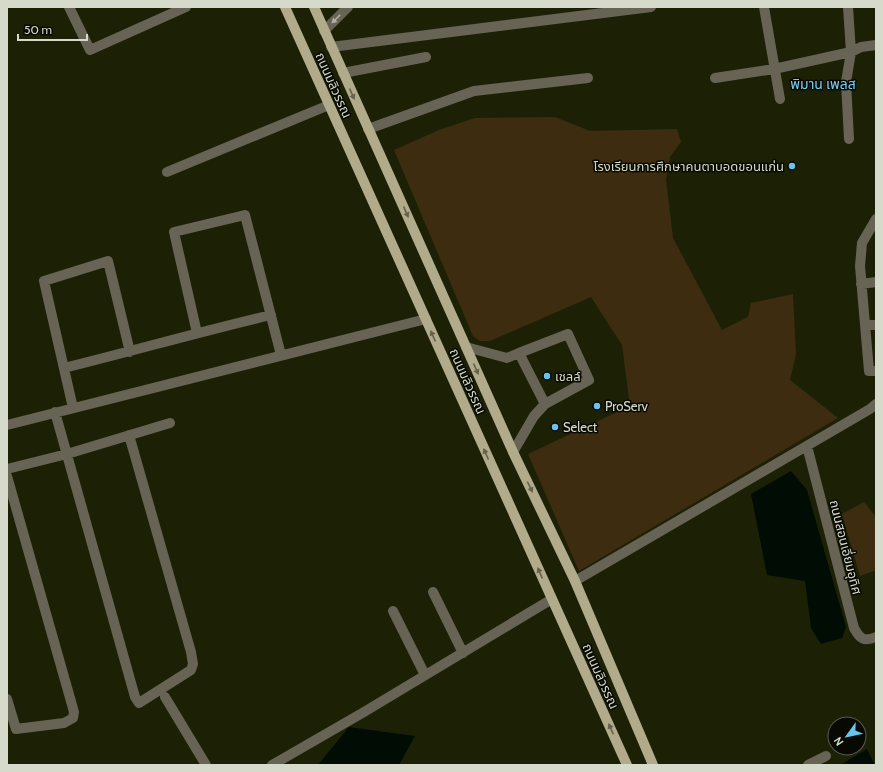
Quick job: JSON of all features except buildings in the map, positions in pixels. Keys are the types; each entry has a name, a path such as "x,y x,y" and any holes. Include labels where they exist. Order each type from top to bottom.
{"main road":[{"name":"ถนนมลิวรรณ","path":"285,7 627,765"},
{"path":"314,7 513,452 575,581 653,765"}],"street":[{"path":"68,7 90,50 186,7"},
{"path":"324,31 348,7"},
{"path":"331,47 651,7"},
{"path":"764,7 780,99"},
{"path":"848,7 851,52 846,82 849,139"},
{"path":"715,78 774,69 851,52 861,47 876,45"},
{"path":"343,73 426,56"},
{"path":"368,129 474,91 588,78"},
{"path":"167,172 329,105"},
{"path":"197,332 174,232 245,215 281,355"},
{"path":"876,219 862,243 860,266 869,371 876,371"},
{"path":"73,408 44,282 108,261 130,352"},
{"path":"861,284 876,282"},
{"path":"64,368 130,352 197,332 271,315"},
{"path":"7,425 426,319"},
{"path":"865,325 876,325"},
{"path":"466,347 507,358 568,334 589,380 545,404 534,416 513,452"},
{"path":"519,353 545,404"},
{"path":"575,581 870,409 876,404"},
{"path":"55,412 135,697 139,703 191,670 193,664 191,652 129,435"},
{"path":"7,469 67,454 170,423"},
{"name":"ถนนสอนเอี่ยมอุทิศ","path":"807,446 854,628 858,636 863,639 869,640 876,637"},
{"path":"7,476 74,712 72,718 64,723 16,729 7,699"},
{"path":"433,592 463,653"},
{"path":"272,765 364,712 552,599"},
{"path":"393,611 425,674"},
{"path":"165,697 206,765"},
{"path":"808,765 826,756"}],"shaded area":[{"path":"555,117 590,131 677,129 681,142 670,157 666,180 673,238 722,330 748,317 751,303 793,294 796,354 790,380 838,418 579,571 528,454 630,406 622,345 591,297 490,341 480,341 473,336 394,150 439,130 475,118"},
{"path":"791,471 807,490 846,627 842,638 821,644 811,628 805,581 767,575 751,494"},
{"path":"864,502 876,517 876,570 860,576 842,514"},
{"path":"349,727 415,736 399,765 318,765"},
{"path":"867,749 875,765 840,765 855,756 867,756"}],"place":[{"name":"โรงเรียนการศึกษาคนตาบอดขอนแก่น","path":"792,166"},
{"name":"เชลล์","path":"547,376"},
{"name":"ProServ","path":"597,406"},
{"name":"Select","path":"555,427"}],"district":[{"name":"พิมาน เพลส","path":"823,84"}]}
